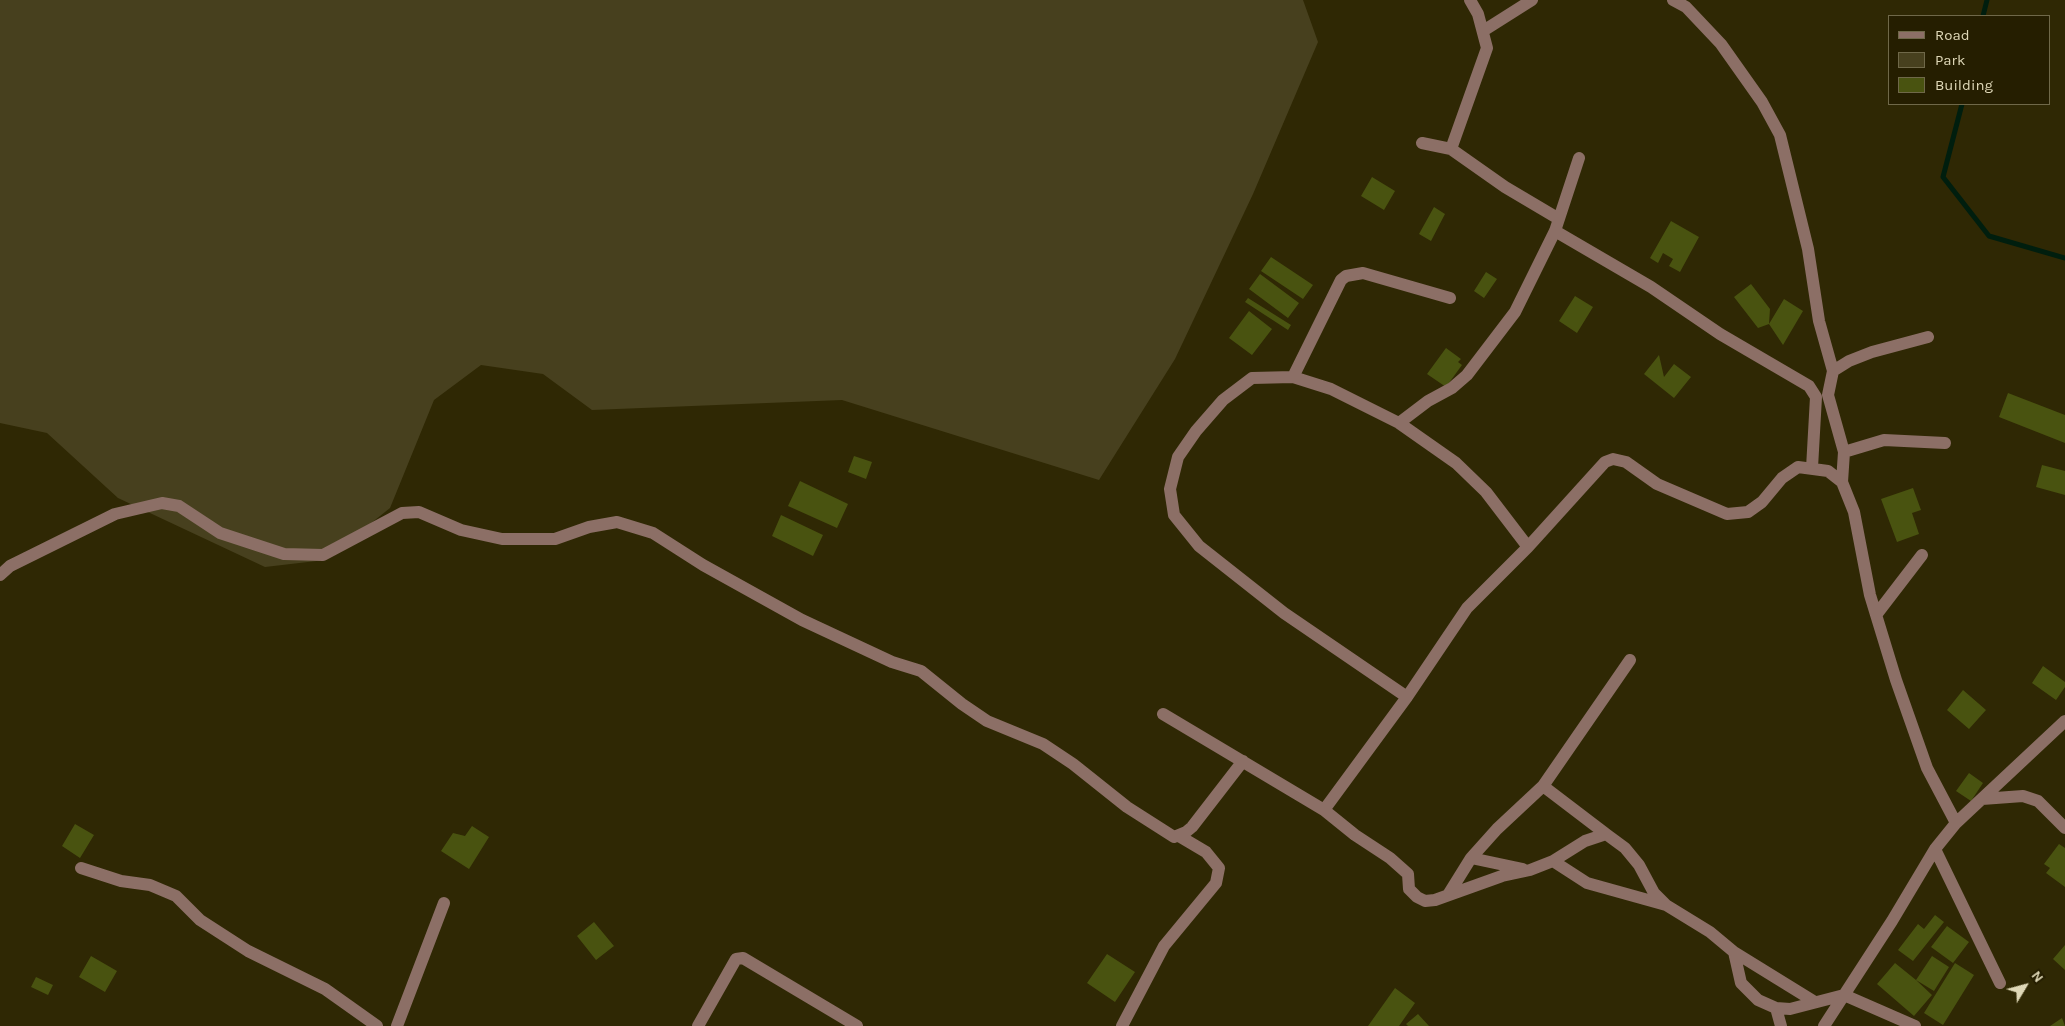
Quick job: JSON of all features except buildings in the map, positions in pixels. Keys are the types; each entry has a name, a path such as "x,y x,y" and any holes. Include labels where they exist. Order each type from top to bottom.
{"street":[{"path":"1451,149 1487,48 1478,14 1470,0"},
{"path":"1483,31 1532,0"},
{"path":"1673,0 1686,7 1721,44 1762,102 1780,136 1808,249 1819,320 1833,371"},
{"path":"1422,143 1451,149 1557,225 1720,334 1809,386 1822,396 1844,452 1842,482 1854,512 1870,595 1896,680 1927,768 1956,823"},
{"path":"1399,423 1428,401 1452,388 1467,375 1515,312 1557,225 1579,158"},
{"path":"1293,377 1342,280 1346,276 1363,273 1450,298"},
{"path":"1812,468 1822,396 1833,371 1849,360 1928,337"},
{"path":"1407,697 1284,613 1199,546 1174,514 1170,489 1178,457 1196,431 1223,400 1252,378 1293,377 1331,389 1399,423 1462,469 1486,492 1528,548"},
{"path":"1844,452 1884,440 1945,443"},
{"path":"1324,810 1407,697 1467,608 1528,548 1605,462 1613,459 1626,462 1657,484 1727,514 1748,512 1762,502 1782,478 1798,467 1828,471 1842,482"},
{"path":"0,575 10,566 115,514 162,503 179,506 220,533 284,554 323,555 402,513 420,512 461,530 502,539 555,539 589,527 617,522 653,533 703,565 802,620 892,662 920,671 987,721 1043,744 1073,764 1128,807 1174,837 1179,836 1192,827 1242,761"},
{"path":"1876,615 1922,555"},
{"path":"1448,895 1471,858 1543,786 1630,660"},
{"path":"1163,714 1324,810 1355,836 1390,858 1408,874 1409,889 1416,897 1425,901 1502,876 1530,870 1553,861 1585,841 1606,834"},
{"path":"1824,1026 1935,849 1956,823 2065,721"},
{"path":"1543,786 1625,848 1635,859 1654,893 1666,905 1710,932 1734,952 1815,1002"},
{"path":"1982,798 2023,796 2038,802 2065,828"},
{"path":"1122,1026 1164,946 1216,883 1219,868 1206,852 1179,836"},
{"path":"1935,849 2000,983"},
{"path":"1471,858 1530,870"},
{"path":"1553,861 1587,884 1666,905"},
{"path":"81,868 121,881 150,885 176,896 200,920 248,950 325,989 377,1026"},
{"path":"397,1026 444,903"},
{"path":"1734,952 1741,983 1758,1000 1776,1008 1790,1009 1844,995 1915,1026"},
{"path":"698,1026 736,960 743,958 857,1026"},
{"path":"1776,1008 1781,1026"}],"green space":[{"path":"0,0 1303,0 1318,42 1253,194 1175,359 1099,480 842,400 592,410 543,374 481,365 434,400 390,508 325,560 265,567 118,498 47,433 0,423"}],"waterway":[{"path":"1983,15 1987,0"},
{"path":"1962,105 1943,177 1989,236 2065,258"}]}
